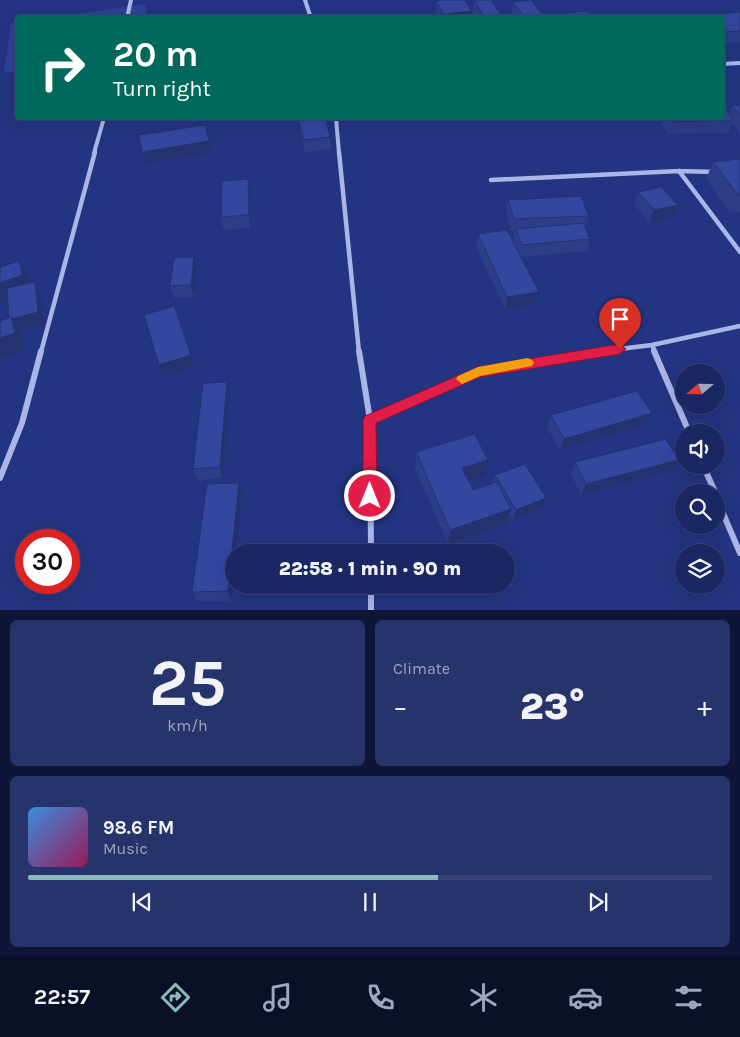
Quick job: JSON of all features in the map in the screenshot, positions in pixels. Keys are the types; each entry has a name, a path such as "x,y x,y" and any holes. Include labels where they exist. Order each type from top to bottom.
{"street":[{"path":"128,15 131,0"},
{"path":"305,0 311,15"},
{"path":"725,64 740,63"},
{"path":"0,478 22,423 103,120"},
{"path":"336,120 355,326 370,420 371,544"},
{"path":"679,172 740,252"},
{"path":"491,180 720,172"},
{"path":"370,420 478,372 571,355 652,345 740,326"},
{"path":"652,345 686,424"},
{"path":"725,518 740,553"},
{"path":"371,594 371,610"}],"shaded area":[{"path":"145,4 147,15 70,15"},
{"path":"15,22 15,71 4,73 11,23"}],"building":[{"path":"465,0 472,11 444,14 436,1"},
{"path":"474,0 491,0 501,15 483,15"},
{"path":"531,0 543,15 523,15 513,2"},
{"path":"587,11 590,15 547,15"},
{"path":"740,12 740,31 727,32 725,30 725,15 711,15"},
{"path":"740,105 740,114 732,106"},
{"path":"725,108 733,120 671,122 670,120 725,120"},
{"path":"299,120 326,120 330,137 304,140"},
{"path":"205,125 209,141 142,152 139,135"},
{"path":"740,159 740,195 738,195 713,162"},
{"path":"248,179 249,215 221,217 222,181"},
{"path":"661,187 678,205 654,210 638,192"},
{"path":"581,196 589,216 514,219 508,200"},
{"path":"583,223 590,239 522,245 516,229"},
{"path":"507,230 539,292 507,297 478,234"},
{"path":"194,257 191,285 170,286 174,258"},
{"path":"19,261 23,275 0,283 0,267"},
{"path":"35,282 38,312 12,319 11,317 9,318 7,288"},
{"path":"174,306 191,355 159,365 144,315"},
{"path":"11,317 15,333 0,338 0,321"},
{"path":"227,382 220,467 193,469 203,383"},
{"path":"637,391 652,413 564,439 551,415"},
{"path":"475,434 488,460 462,468 473,490 497,482 511,509 450,530 416,452"},
{"path":"666,439 675,454 675,461 586,484 575,462"},
{"path":"525,464 546,498 516,510 495,475"},
{"path":"239,483 233,544 225,544 225,591 192,592 207,484"}],"slow traffic":[{"path":"462,379 478,372 528,363"}],"route":[{"path":"370,496 370,420 478,372 571,355 620,349"}]}
